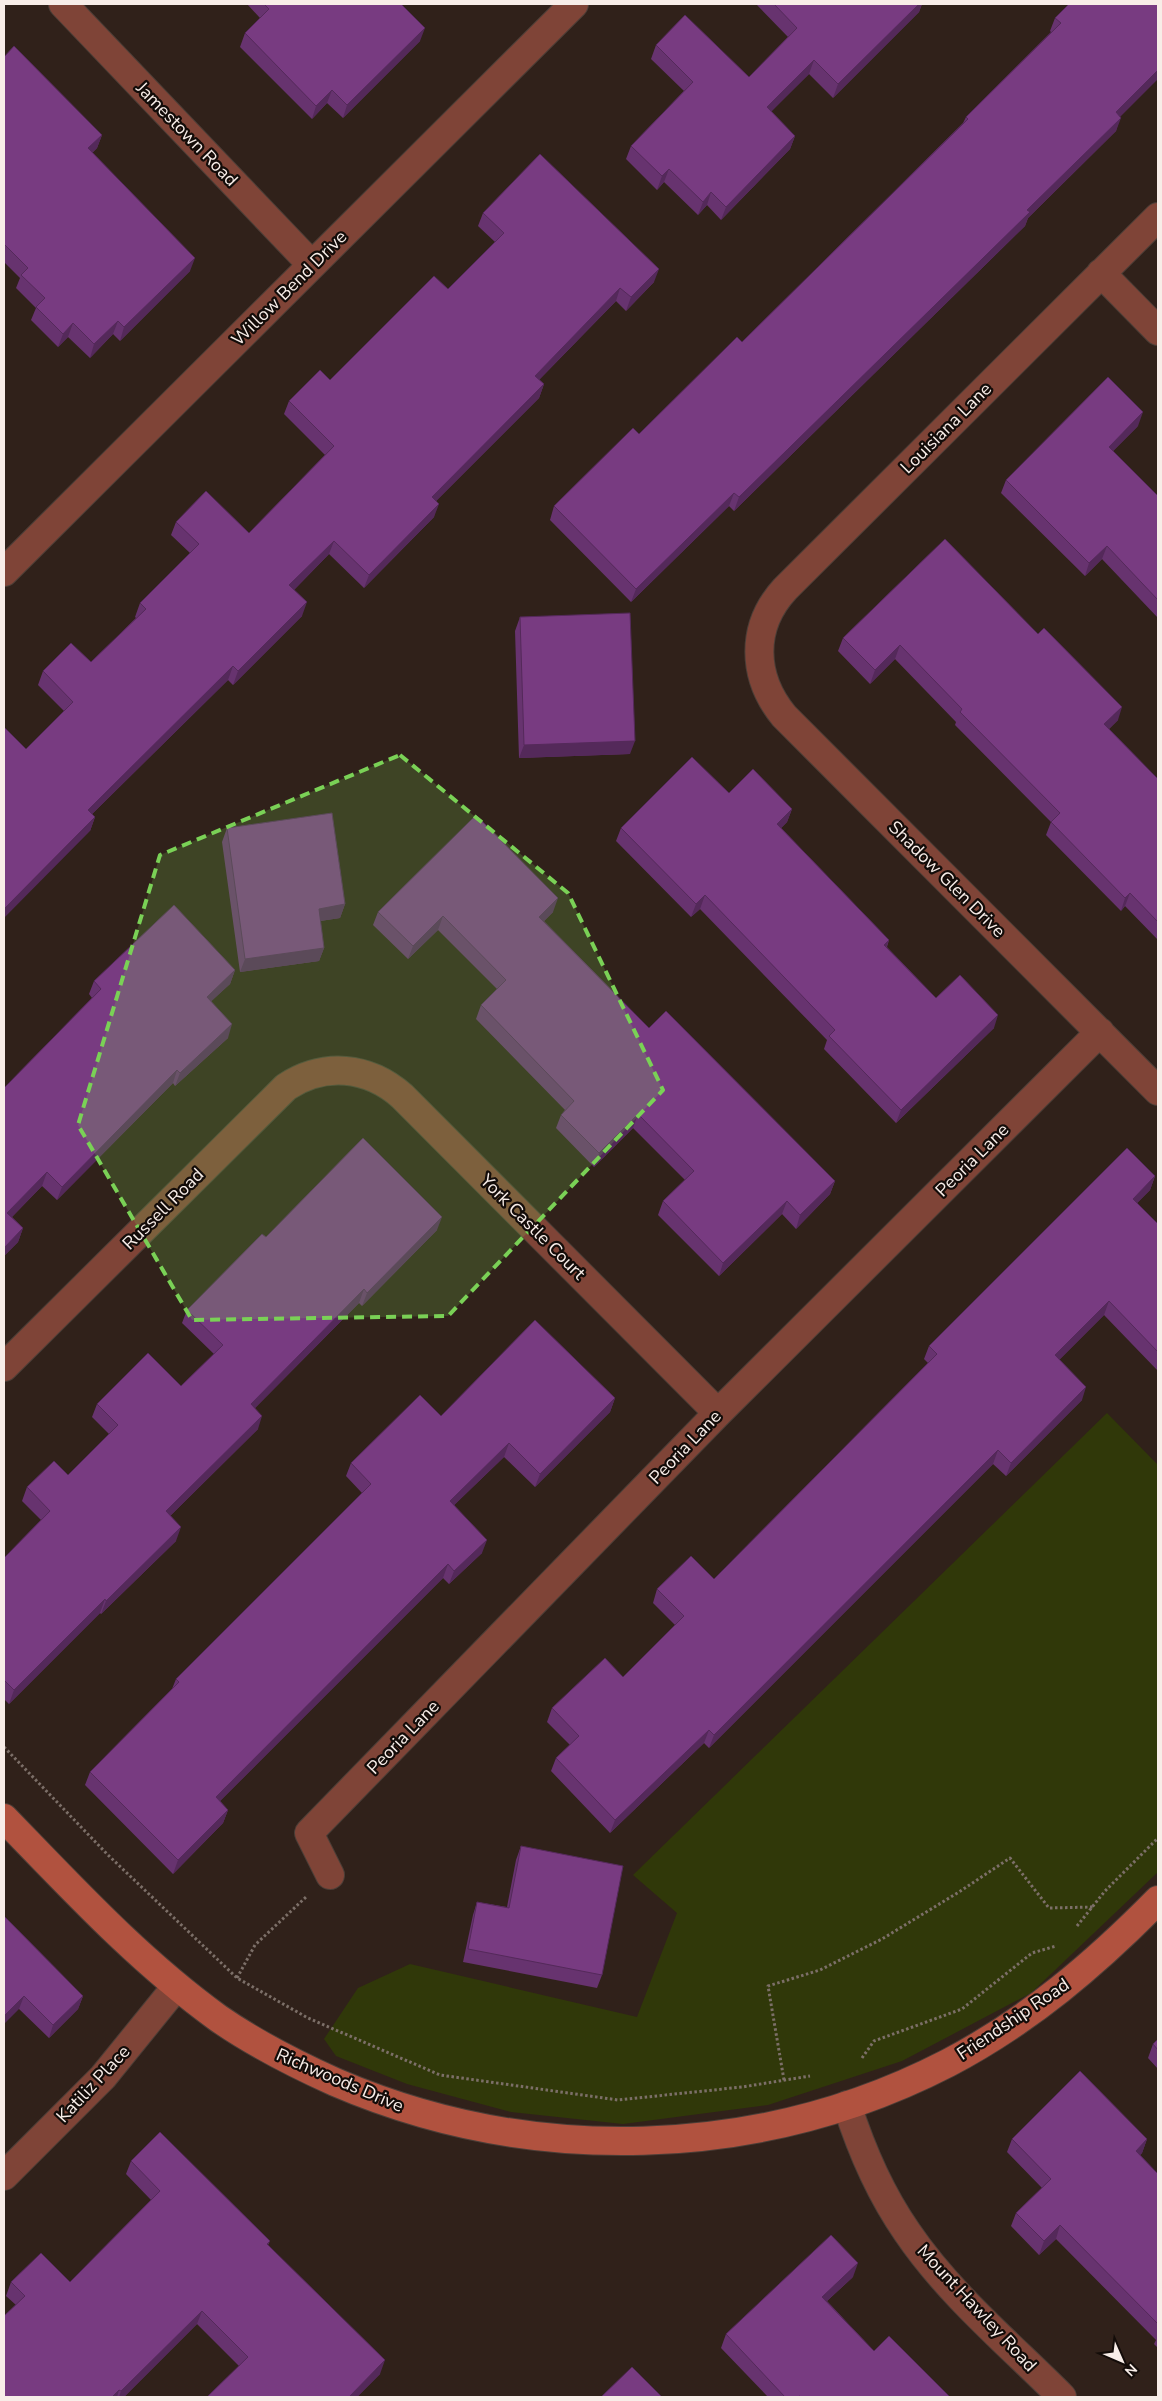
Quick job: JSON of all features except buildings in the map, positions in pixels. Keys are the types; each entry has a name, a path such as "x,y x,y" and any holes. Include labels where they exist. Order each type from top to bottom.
{"street":[{"name":"Jamestown Road","path":"63,4 312,265"},
{"name":"Willow Bend Drive","path":"4,572 574,4"},
{"name":"Louisiana Lane","path":"759,653 762,625 775,600 1158,217"},
{"path":"1101,273 1158,331"},
{"name":"Shadow Glen Drive","path":"759,653 759,667 765,687 784,716 1158,1091"},
{"name":"Peoria Lane","path":"330,1875 309,1833 718,1413 1100,1032"},
{"name":"York Castle Court","path":"333,1070 349,1070 378,1078 402,1096 718,1413"},
{"name":"Russell Road","path":"4,1367 276,1096 296,1080 308,1075 333,1070"},
{"name":"Richwoods Drive","path":"4,1818 140,1957 176,1987 220,2019 266,2048 315,2073 365,2095 416,2112 469,2126 577,2141 632,2142 687,2139 776,2124 847,2105"},
{"name":"Friendship Road","path":"847,2105 898,2086 948,2062 1034,2010 1085,1971 1158,1900"},
{"name":"Katiliz Place","path":"4,2176 103,2077 176,1987"},
{"name":"Mount Hawley Road","path":"847,2105 867,2159 885,2196 906,2231 959,2295 1062,2397"}],"path":[{"path":"4,1747 108,1855 237,1978 308,2018 440,2075 618,2100 742,2087 810,2076"},
{"path":"1071,1932 1105,1891 1158,1838"},
{"path":"784,2080 768,1986 820,1970 882,1939 1010,1858 1049,1908 1093,1907"},
{"path":"237,1978 255,1945 330,1875"},
{"path":"862,2058 874,2041 962,2009 1032,1953 1058,1946"}],"highlighted area":[{"path":"400,755 568,893 663,1090 448,1316 192,1320 78,1125 160,855"}],"green space":[{"path":"1107,1413 1158,1465 1158,1872 1031,1993 902,2061 768,2105 623,2124 511,2112 407,2084 336,2056 324,2039 358,1988 410,1964 637,2017 677,1913 633,1875"}]}
